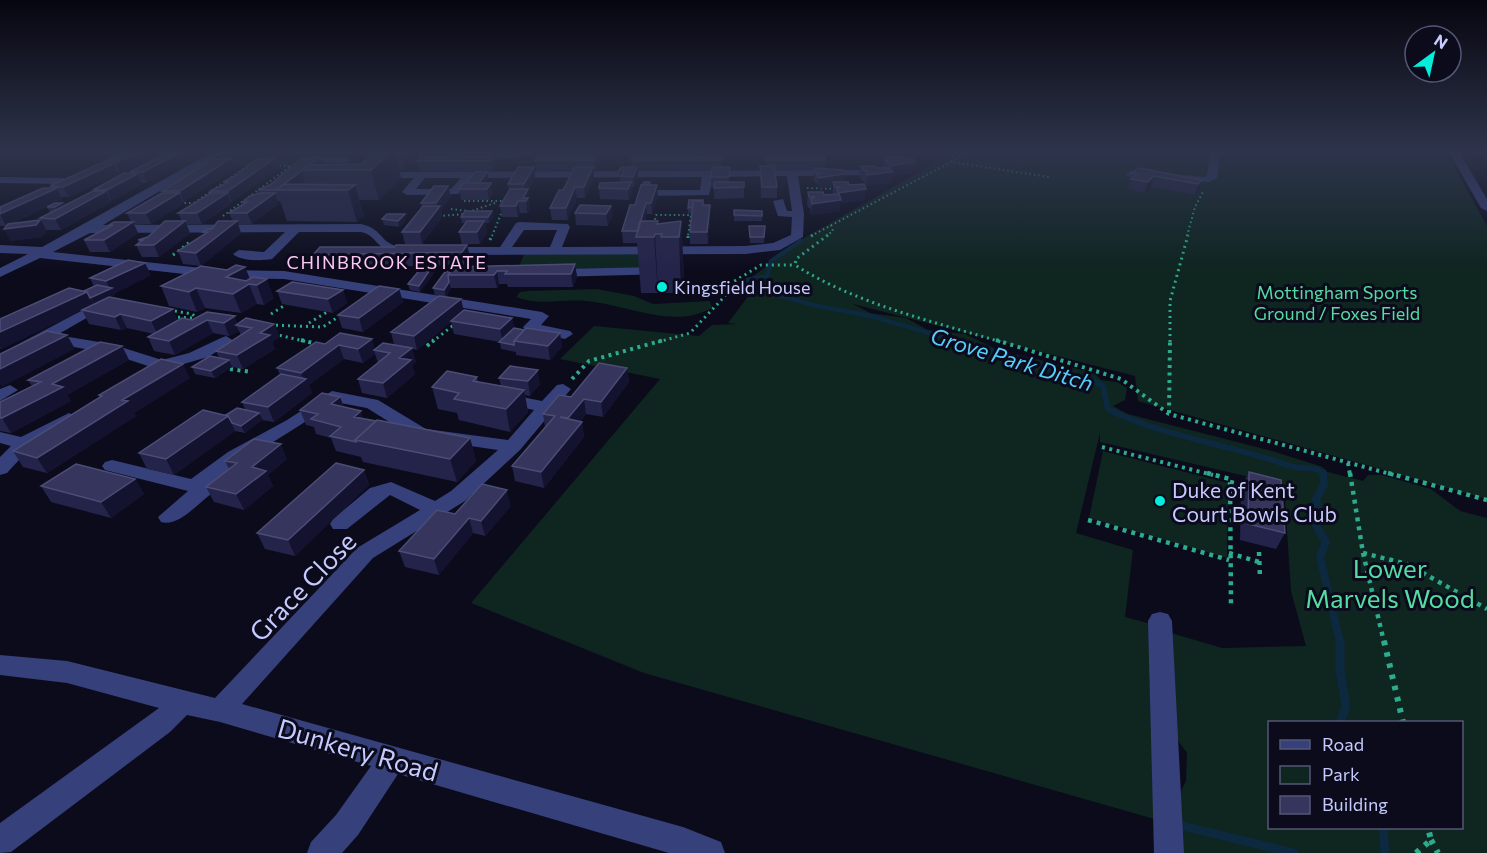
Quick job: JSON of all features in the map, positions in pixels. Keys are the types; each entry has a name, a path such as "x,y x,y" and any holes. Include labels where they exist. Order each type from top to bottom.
{"street":[{"path":"37,194 42,192"},
{"path":"0,273 87,229 151,192"},
{"path":"408,192 454,192"},
{"path":"644,192 705,192"},
{"path":"87,229 366,228 374,232 388,249 431,251 678,244 745,250 786,244 797,237 798,214 795,192"},
{"path":"1482,192 1487,208"},
{"path":"779,201 782,214 798,214"},
{"path":"268,228 282,216"},
{"path":"485,267 494,250 516,228 523,225 564,227 555,249"},
{"path":"239,254 267,256 297,228"},
{"path":"250,240 285,239"},
{"path":"534,273 662,272 678,244"},
{"path":"0,249 220,274 284,276 542,316 530,327 565,334"},
{"path":"0,360 44,338 92,309"},
{"path":"44,338 111,349 161,365"},
{"path":"132,382 161,365 182,362 204,354 225,341"},
{"name":"Grace Close","path":"220,710 365,553 458,496 513,446 563,389"},
{"path":"168,517 204,490 235,456 293,424 332,396 372,404 421,434 513,446"},
{"path":"512,400 546,407"},
{"path":"0,469 23,444 82,410"},
{"path":"0,436 23,444"},
{"path":"112,466 204,490"},
{"name":"Grace Close","path":"340,524 377,493 391,488 427,505 432,512"},
{"path":"1160,621 1169,853"},
{"name":"Dunkery Road","path":"0,665 67,672 182,703 220,710 683,842 710,853"},
{"path":"0,841 160,724 182,703"},
{"path":"322,853 347,825 393,758"}],"path":[{"path":"185,209 211,192"},
{"path":"173,255 256,192"},
{"path":"809,238 894,192"},
{"path":"1168,414 1170,302 1195,207 1204,192"},
{"path":"447,216 457,201 508,201 497,220 494,250"},
{"path":"462,209 466,201"},
{"path":"439,216 467,213 500,201"},
{"path":"174,203 206,203"},
{"path":"230,203 251,203"},
{"path":"451,209 470,209 467,213"},
{"path":"467,213 478,214"},
{"path":"654,225 657,215 691,215 678,244"},
{"path":"795,265 796,259 833,231 831,225"},
{"path":"563,389 589,361 690,333 727,294 733,282 761,265 795,265 814,277 891,308 1120,379 1168,414 1487,500"},
{"path":"271,314 285,305"},
{"path":"427,346 477,307"},
{"path":"159,308 192,314 194,318"},
{"path":"309,323 327,312"},
{"path":"162,315 203,320"},
{"path":"268,324 323,327 342,315"},
{"path":"272,334 327,346"},
{"path":"230,369 252,372"},
{"path":"1102,447 1230,479 1230,482 1251,487"},
{"path":"1348,463 1364,554 1403,721"},
{"path":"1230,482 1231,606"},
{"path":"1088,520 1229,560"},
{"path":"1259,552 1260,578"},
{"path":"1229,553 1259,562"},
{"path":"1364,554 1407,564 1487,609"},
{"path":"1428,829 1438,853"},
{"path":"1416,853 1431,840"}],"green space":[{"path":"885,192 1468,192 1487,226 1487,499 1138,401 1135,376 853,304 870,313 906,318 928,330 965,334 998,350 1086,371 1101,380 1117,382 1127,388 1125,400 1113,406 1128,414 1272,451 1323,467 1324,471 1363,481 1368,475 1382,475 1431,489 1460,511 1487,518 1487,853 1178,853 1176,800 1186,781 1187,753 1174,735 1171,633 1222,648 1306,646 1291,591 1284,485 1100,442 1100,433 1076,533 1133,550 1125,617 1151,624 1158,820 644,673 471,603 660,379 560,359 594,326 699,336 712,325 738,324 728,323 759,282 758,279 752,277 804,238"},
{"path":"524,254 645,254 642,268 518,269"},
{"path":"597,289 634,296 653,304 710,301 712,308 681,317 649,314 585,301 542,302 516,297 520,292 528,291"},
{"name":"Duke of Kent Court Bowls Club","path":"1103,451 1228,483 1227,558 1089,518"}],"building":[{"path":"34,192 49,192 0,214 0,207"},
{"path":"91,192 105,192 55,219 40,218"},
{"path":"430,192 444,192 436,203 421,203"},
{"path":"508,192 526,192 523,198 528,198 526,201 518,201 516,206 500,206"},
{"path":"558,192 573,192 566,208 550,208"},
{"path":"639,192 655,192 651,203 646,203 638,231 622,231 630,205 635,205"},
{"path":"808,192 823,192 824,195 839,194 841,200 812,204 811,199 815,197 809,197"},
{"path":"162,193 179,193 146,213 127,213"},
{"path":"211,193 227,193 197,213 178,213"},
{"path":"275,193 247,213 229,213 247,202 243,202 250,196"},
{"path":"689,200 703,201 693,201 693,207 688,208"},
{"path":"693,201 703,201 703,205 710,205 707,232 690,232"},
{"path":"55,203 62,203 55,207 47,207"},
{"path":"580,205 611,206 606,214 575,213"},
{"path":"423,206 440,206 420,232 402,232"},
{"path":"734,210 762,211 762,216 734,215"},
{"path":"465,211 492,211 488,217 461,217"},
{"path":"387,214 405,214 398,221 382,219"},
{"path":"40,220 36,225 4,229 8,224"},
{"path":"165,221 185,221 154,245 136,245 143,240 138,240 148,237"},
{"path":"218,221 237,221 196,253 178,251 208,232 203,232 212,229"},
{"path":"467,221 484,221 477,232 459,232"},
{"path":"640,221 658,221 657,224 681,221 679,237 661,237 662,234 655,234 654,237 636,237"},
{"path":"114,222 133,222 104,240 84,240 113,225 109,225"},
{"path":"749,226 765,226 764,237 750,237"},
{"path":"396,245 467,245 462,252 313,255 320,247 394,247"},
{"path":"128,260 145,263 106,281 90,278"},
{"path":"575,264 571,274 505,274 507,271 497,271 494,275 448,275 454,267"},
{"path":"236,265 245,267 226,277 246,281 253,277 267,279 257,285 249,284 233,294 196,288 189,292 161,286 201,266 227,270"},
{"path":"422,267 432,267 419,286 408,284"},
{"path":"451,271 448,275 449,282 444,290 433,288 445,272"},
{"path":"292,282 343,290 328,299 277,291"},
{"path":"97,285 112,288 90,298 84,291"},
{"path":"379,286 399,289 359,318 338,315"},
{"path":"69,288 87,292 0,332 0,319"},
{"path":"439,296 461,299 414,336 391,332"},
{"path":"109,297 173,309 151,321 120,314 115,317 82,310"},
{"path":"464,310 512,318 500,329 451,321"},
{"path":"207,312 235,316 224,323 207,320 169,341 148,337 182,318 192,320"},
{"path":"246,318 274,324 260,333 270,335 237,355 216,351 252,328 236,325"},
{"path":"514,328 524,330 514,341 514,345 499,342"},
{"path":"526,328 560,333 548,346 514,341"},
{"path":"47,331 67,335 0,369 0,354"},
{"path":"340,333 372,339 358,349 339,345 301,373 277,368 316,342 325,344"},
{"path":"100,342 122,346 52,384 63,387 0,418 0,402 41,382 28,380"},
{"path":"383,343 412,348 399,358 411,360 383,383 358,379 390,353 374,350"},
{"path":"210,356 229,360 211,371 192,367"},
{"path":"161,359 183,364 122,400 128,401 37,458 13,451 102,396 99,395"},
{"path":"599,363 627,368 601,402 584,399 568,418 560,417 582,422 541,472 512,466 555,416 543,414 559,395 571,397"},
{"path":"510,366 538,370 528,381 499,378"},
{"path":"447,371 477,377 473,381 524,390 506,409 454,399 459,393 432,387"},
{"path":"281,374 306,379 268,407 242,402"},
{"path":"322,393 340,397 331,404 361,411 354,417 376,421 355,440 356,442 330,436 341,427 311,419 318,414 300,410"},
{"path":"237,408 259,413 241,426 232,423 226,415"},
{"path":"203,410 228,416 166,459 139,453"},
{"path":"377,420 470,438 450,459 355,440"},
{"path":"254,439 281,444 252,467 266,471 236,494 206,487 237,463 225,461"},
{"path":"336,463 364,470 288,540 257,533"},
{"path":"76,464 135,479 101,502 41,486"},
{"path":"1249,472 1281,480 1285,533 1248,524"},
{"path":"482,484 507,490 481,521 469,518 434,559 399,551 437,510 455,514"}],"waterway":[{"name":"Grove Park Ditch","path":"801,241 771,261 767,276 747,280 748,287 817,306 871,316 959,342"},
{"name":"Grove Park Ditch","path":"954,340 1096,382 1103,386 1108,409 1130,419 1290,466 1313,468 1323,475"},
{"name":"Grove Park Ditch","path":"1323,473 1324,485 1316,499 1321,519 1316,526 1326,542 1320,557 1340,642"},
{"name":"Grove Park Ditch","path":"1340,642 1340,670 1346,707 1340,721"},
{"name":"Grove Park Ditch","path":"1178,825 1294,853"},
{"name":"Grove Park Ditch","path":"1383,829 1385,853"}],"place":[{"name":"Kingsfield House","path":"662,287"},
{"name":"Duke of Kent Court Bowls Club","path":"1160,501"}],"district":[{"name":"CHINBROOK ESTATE","path":"387,262"}],"park label":[{"name":"Mottingham Sports Ground / Foxes Field","path":"1337,302"},
{"name":"Lower Marvels Wood","path":"1390,582"}]}
